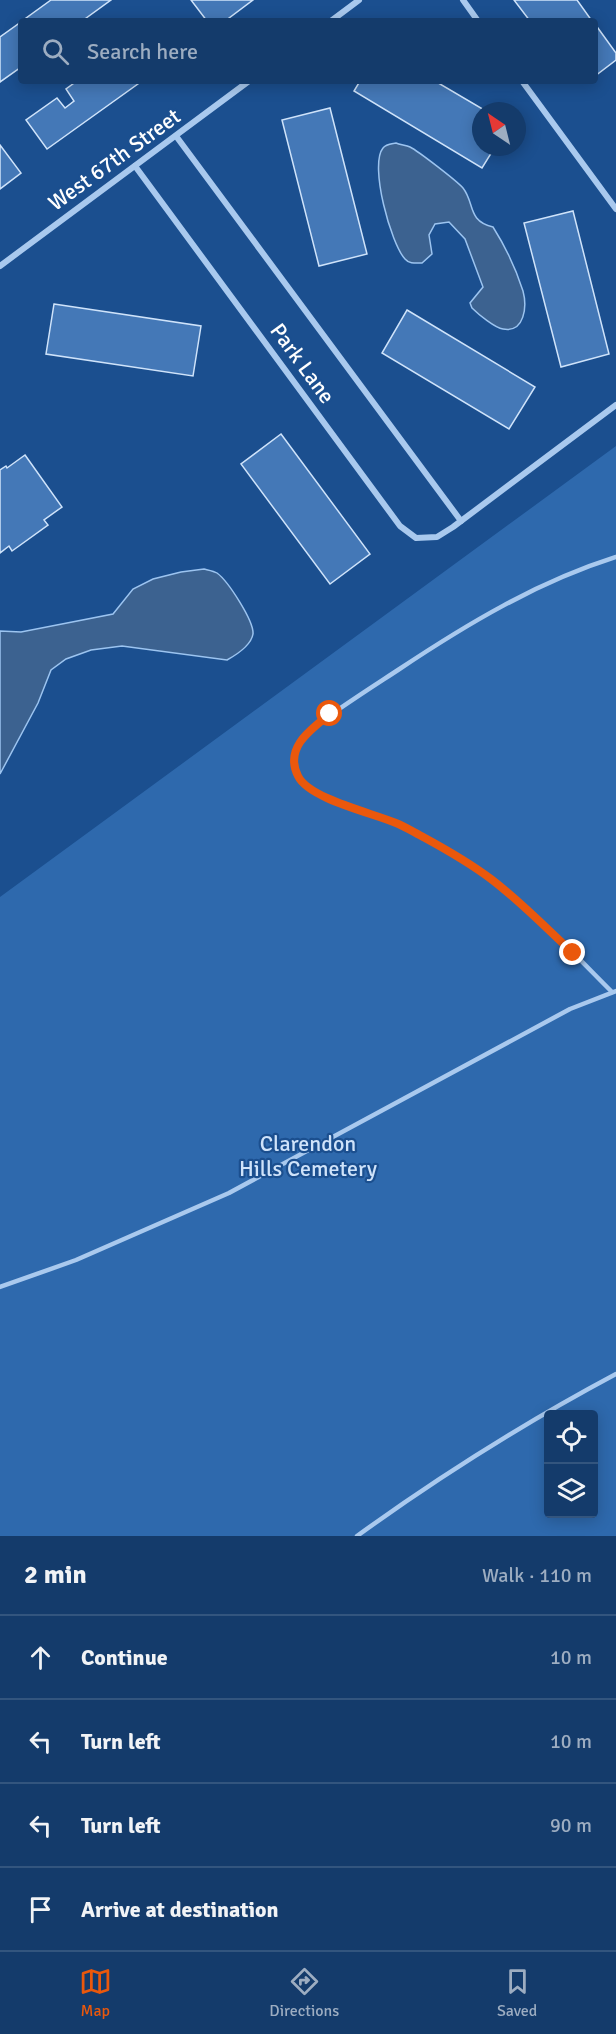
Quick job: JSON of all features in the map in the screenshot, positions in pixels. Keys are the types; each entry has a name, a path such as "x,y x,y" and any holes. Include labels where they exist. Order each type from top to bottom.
{"street":[{"path":"335,18 359,0"},
{"path":"463,0 476,18"},
{"name":"West 67th Street","path":"0,266 245,84"},
{"path":"524,84 616,209"},
{"name":"Park Lane","path":"176,136 461,521"},
{"name":"Park Lane","path":"135,166 400,526 416,538 437,537 616,405"}],"lane":[{"path":"0,1287 76,1260 229,1193 570,1009 614,991 491,879 398,824 322,796 308,788 298,778 293,761 297,744 311,729 457,631 526,592 584,567 616,557"},
{"path":"357,1536 477,1453 549,1409 616,1374"}],"green space":[{"name":"Clarendon Hills Cemetery","path":"616,446 616,1536 0,1536 0,897"}],"shaded area":[{"path":"396,143 408,146 459,184 467,194 475,216 493,227 510,258 523,291 525,304 523,317 516,327 500,328 472,308 470,303 483,287 465,239 449,222 435,224 429,235 432,254 422,263 409,262 399,251 388,222 380,187 379,170 379,157 383,148"},
{"path":"204,569 216,572 222,577 245,611 253,634 246,646 227,660 122,646 91,650 66,659 51,670 38,703 0,774 0,631 21,632 113,614 133,589 153,579"}],"building":[{"path":"51,0 111,0 86,18 26,18"},
{"path":"191,0 253,0 229,18 205,18"},
{"path":"514,0 577,0 590,18 528,18"},
{"path":"18,24 18,69 0,82 0,37"},
{"path":"598,28 616,53 616,60 598,74"},
{"path":"73,84 138,84 47,149 26,120 57,98 65,108 74,101 66,89"},
{"path":"358,84 440,84 472,103 472,156 489,156 482,168 354,91"},
{"path":"330,108 367,254 319,266 282,120"},
{"path":"0,145 21,173 0,189"},
{"path":"573,211 609,354 561,367 524,223"},
{"path":"54,304 201,326 193,376 46,354"},
{"path":"407,310 535,387 509,429 382,353"},
{"path":"281,434 370,554 330,584 241,464"},
{"path":"25,455 62,507 44,520 48,525 12,551 9,546 0,553 0,470 6,466 7,468"}],"route":[{"path":"330,714 297,744 293,761 298,778 308,788 322,796 398,824 442,848 491,879 573,953"}]}
